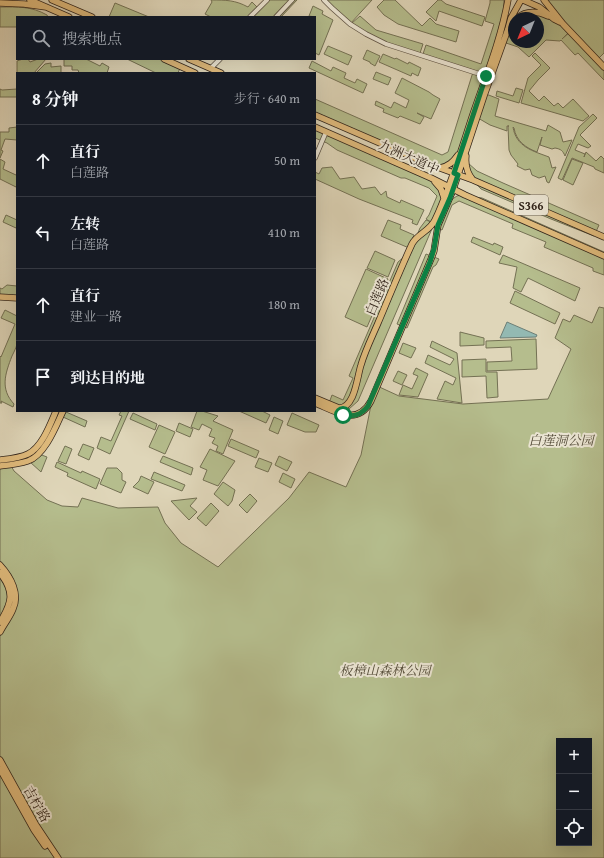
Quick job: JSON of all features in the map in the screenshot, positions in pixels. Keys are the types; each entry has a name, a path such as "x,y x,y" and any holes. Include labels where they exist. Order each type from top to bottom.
{"main road":[{"path":"30,0 66,16"},
{"path":"52,0 90,16"},
{"path":"473,180 467,171 464,147 502,28 507,0"},
{"path":"515,0 522,0 539,7 562,24"},
{"path":"514,12 522,0"},
{"path":"544,0 562,24 604,67"},
{"path":"0,2 46,7"},
{"path":"544,14 554,18"},
{"path":"440,168 448,166 452,163 464,147 508,26"},
{"path":"166,60 189,71"},
{"path":"191,60 219,72"},
{"name":"九洲大道中","path":"316,115 426,164 473,180 604,237"},
{"name":"九洲大道中","path":"316,127 604,256"},
{"name":"白莲路","path":"316,402 340,414 350,416 363,412 368,406 431,259 438,226 447,205 464,147"},
{"path":"431,178 441,189 444,198"},
{"name":"白莲路","path":"316,398 340,408 345,407 350,400 355,388 362,360 412,244 415,239 433,224 444,198 451,189"},
{"path":"447,205 457,196 465,195"},
{"path":"0,297 16,298"},
{"path":"0,460 27,454 34,450 39,444 56,412"},
{"path":"0,466 29,460 36,455 44,448 63,412"},
{"path":"0,565 12,582 16,597 14,609 0,632"},
{"path":"0,573 10,592 7,611 0,622"},
{"name":"吉柠路","path":"0,760 36,825 58,858"},
{"name":"吉柠路","path":"0,769 34,830 53,858"}],"street":[{"path":"251,16 267,0"},
{"path":"277,16 292,0"},
{"path":"324,0 350,24 386,44 486,76"},
{"path":"211,68 219,60"},
{"path":"316,156 326,132"}],"green space":[{"path":"211,0 230,1 248,7 252,2 258,8 250,16 209,16 205,14 212,2"},
{"path":"268,0 297,0 282,16 253,16"},
{"path":"324,0 372,0 350,24"},
{"path":"384,0 395,0 422,26 430,18 436,24 459,31 456,42 398,24 384,15 377,7"},
{"path":"438,0 485,17 482,26 439,11 436,21 426,12"},
{"path":"490,0 504,0 504,10 498,38 485,74 423,54 426,45 481,64 494,24 485,21"},
{"path":"545,0 604,0 604,53 597,60 570,31 562,39 570,32 604,68 604,80 578,53 575,55 561,40 546,40 544,42 544,16 554,19"},
{"path":"115,3 147,16 109,16"},
{"path":"313,6 323,11 322,14 333,20 319,55 316,54 316,16 309,16"},
{"path":"0,7 19,7 30,9 41,12 48,16 16,16 16,27 0,27"},
{"path":"360,16 376,30 423,44 420,53 387,43 366,33 352,23"},
{"path":"508,29 508,44 503,42"},
{"path":"328,46 352,56 348,65 324,54"},
{"path":"519,48 538,48 529,57"},
{"path":"367,50 380,56 375,66 363,59"},
{"path":"535,53 550,68 529,91 539,101 544,96 554,106 558,103 563,108 573,99 589,116 583,121 521,103 528,78 541,65 532,56"},
{"path":"383,54 408,64 409,62 421,68 418,76 412,73 411,76 379,62"},
{"path":"29,60 30,62 35,60 45,60 35,72 17,72 17,61"},
{"path":"64,60 88,60 100,66 102,63 109,67 107,72 79,72 78,70 72,70 72,66 64,66"},
{"path":"129,60 162,60 180,68 178,72 154,72"},
{"path":"312,61 331,71 333,67 346,73 344,78 355,83 357,79 367,84 363,93 309,68"},
{"path":"51,63 51,67 61,66 61,72 37,72 45,64"},
{"path":"376,72 391,78 388,85 373,79"},
{"path":"473,72 484,76 462,145 452,161 441,167 316,115 316,99 442,155 448,152"},
{"path":"402,78 440,99 431,119 417,113 424,117 420,124 400,116 398,118 383,112 384,109 375,105 376,101 391,108 394,102 406,108 409,100 395,93"},
{"path":"516,88 523,90 519,103 496,96 497,91 513,96"},
{"path":"0,89 16,89 16,97 0,97"},
{"path":"486,94 499,99 495,116 546,131 548,125 560,132 563,142 572,140 565,156 559,149 552,149 540,145 542,137 537,152 519,140 513,127 515,134 521,144 531,150 549,157 552,168 556,167 549,183 547,182 545,176 539,178 532,175 530,169 525,170 517,166 518,164 509,150 508,126 507,131 490,125 478,118"},
{"path":"593,114 597,118 580,135 591,146 588,148 578,144 575,150 585,154 584,157 586,152 596,161 601,156 604,159 604,173 572,158 562,180 558,178 579,127"},
{"path":"316,126 425,173 437,184 443,203 358,401 349,409 339,408 329,403 332,395 343,400 353,378 349,376 398,262 410,252 420,228 426,220 431,222 426,219 437,196 429,188 405,178 401,178 337,150 327,143 316,138"},
{"path":"16,127 16,140 5,139 0,158 0,132 9,132 9,128"},
{"path":"0,159 5,162 3,169 16,175 16,187 0,179"},
{"path":"572,159 583,163 573,185 563,180"},
{"path":"468,163 477,171 599,225 594,236 481,189 470,177"},
{"path":"332,167 340,179 354,177 362,189 375,187 381,195 386,191 387,197 400,203 401,200 424,210 417,225 412,223 413,220 359,199 316,179 316,172 319,174 322,168"},
{"path":"461,195 482,198 604,252 604,275 593,271 593,268 544,247 546,242 512,228 513,224 459,201 452,205 442,230 437,228 451,200"},
{"path":"6,215 16,220 16,228 3,222"},
{"path":"388,220 401,225 400,229 414,235 409,248 381,236"},
{"path":"473,237 493,245 494,243 503,247 500,255 471,242"},
{"path":"375,251 395,260 388,277 367,268"},
{"path":"426,254 439,259 433,267 407,328 397,324"},
{"path":"503,255 580,288 575,301 528,278 521,292 513,288 517,267 499,263"},
{"path":"366,269 388,279 367,327 345,317"},
{"path":"7,285 16,286 16,297 0,296 0,288 2,289"},
{"path":"515,291 560,313 555,324 510,303"},
{"name":"板樟山森林公园","path":"599,307 604,308 604,858 0,858 0,460 7,459 14,471 47,500 62,506 78,507 82,498 118,508 158,507 165,523 181,543 218,567 289,498 309,472 346,487 361,455 375,385 399,396 463,404 548,399 571,349 555,338 563,319 570,322 574,315 592,323"},
{"path":"5,310 16,316 16,348 7,369 5,381 7,393 14,404 13,407 1,401 2,403 0,403 0,356 1,357 15,324 1,318"},
{"path":"460,332 484,338 484,345 460,346"},
{"path":"536,339 537,369 487,371 487,362 512,361 511,347 486,348 486,341"},
{"path":"432,341 457,353 462,403 437,399 445,381 453,385 456,378 425,363 428,355 450,365 454,359 430,347"},
{"path":"403,343 416,348 411,358 399,353"},
{"path":"486,359 486,372 497,372 498,397 487,398 486,376 462,377 462,360"},
{"path":"416,368 428,374 418,397 399,395 403,385 412,389 418,376 413,374"},
{"path":"398,371 407,375 402,385 393,381"},
{"path":"66,412 87,421 85,427 63,417"},
{"path":"120,412 129,412 110,454 97,448 101,437 111,441 122,416 119,415"},
{"path":"197,412 205,412 218,416 213,421 233,430 223,454 216,451 218,446 212,443 215,438 209,436 212,429 202,424 199,430 191,427"},
{"path":"241,412 264,412 270,415 266,423"},
{"path":"133,413 157,424 155,430 130,419"},
{"path":"292,413 319,425 316,432 305,432 287,425"},
{"path":"274,417 283,421 278,434 269,430"},
{"path":"179,423 193,429 190,437 176,431"},
{"path":"159,425 175,432 165,454 149,447"},
{"path":"231,439 259,451 256,458 228,446"},
{"path":"83,444 94,448 89,460 78,455"},
{"path":"65,446 72,449 66,464 58,461"},
{"path":"210,449 235,461 218,486 203,480 207,470 200,467"},
{"path":"39,454 47,457 41,472 30,462"},
{"path":"163,456 193,468 191,475 160,462"},
{"path":"279,456 292,462 287,471 275,465"},
{"path":"259,458 272,463 268,472 255,467"},
{"path":"57,462 81,473 82,471 100,479 96,489 67,476 68,473 55,467"},
{"path":"107,468 117,468 122,473 122,480 126,482 121,493 100,484"},
{"path":"154,472 185,485 182,491 151,479"},
{"path":"283,473 295,479 291,488 279,482"},
{"path":"141,476 154,482 148,494 133,487 139,481"},
{"path":"223,482 235,490 232,501 228,506 214,494"},
{"path":"250,494 257,501 247,513 239,505"},
{"path":"197,498 190,506 197,512 189,520 171,501"},
{"path":"211,503 219,511 206,526 197,518"}],"water":[{"path":"507,322 537,335 536,337 500,338"}],"route":[{"path":"343,415 350,416 363,412 371,401 430,262 438,226 458,175 454,173 462,146 486,76"}],"park label":[{"name":"白莲洞公园","path":"561,440"}]}
